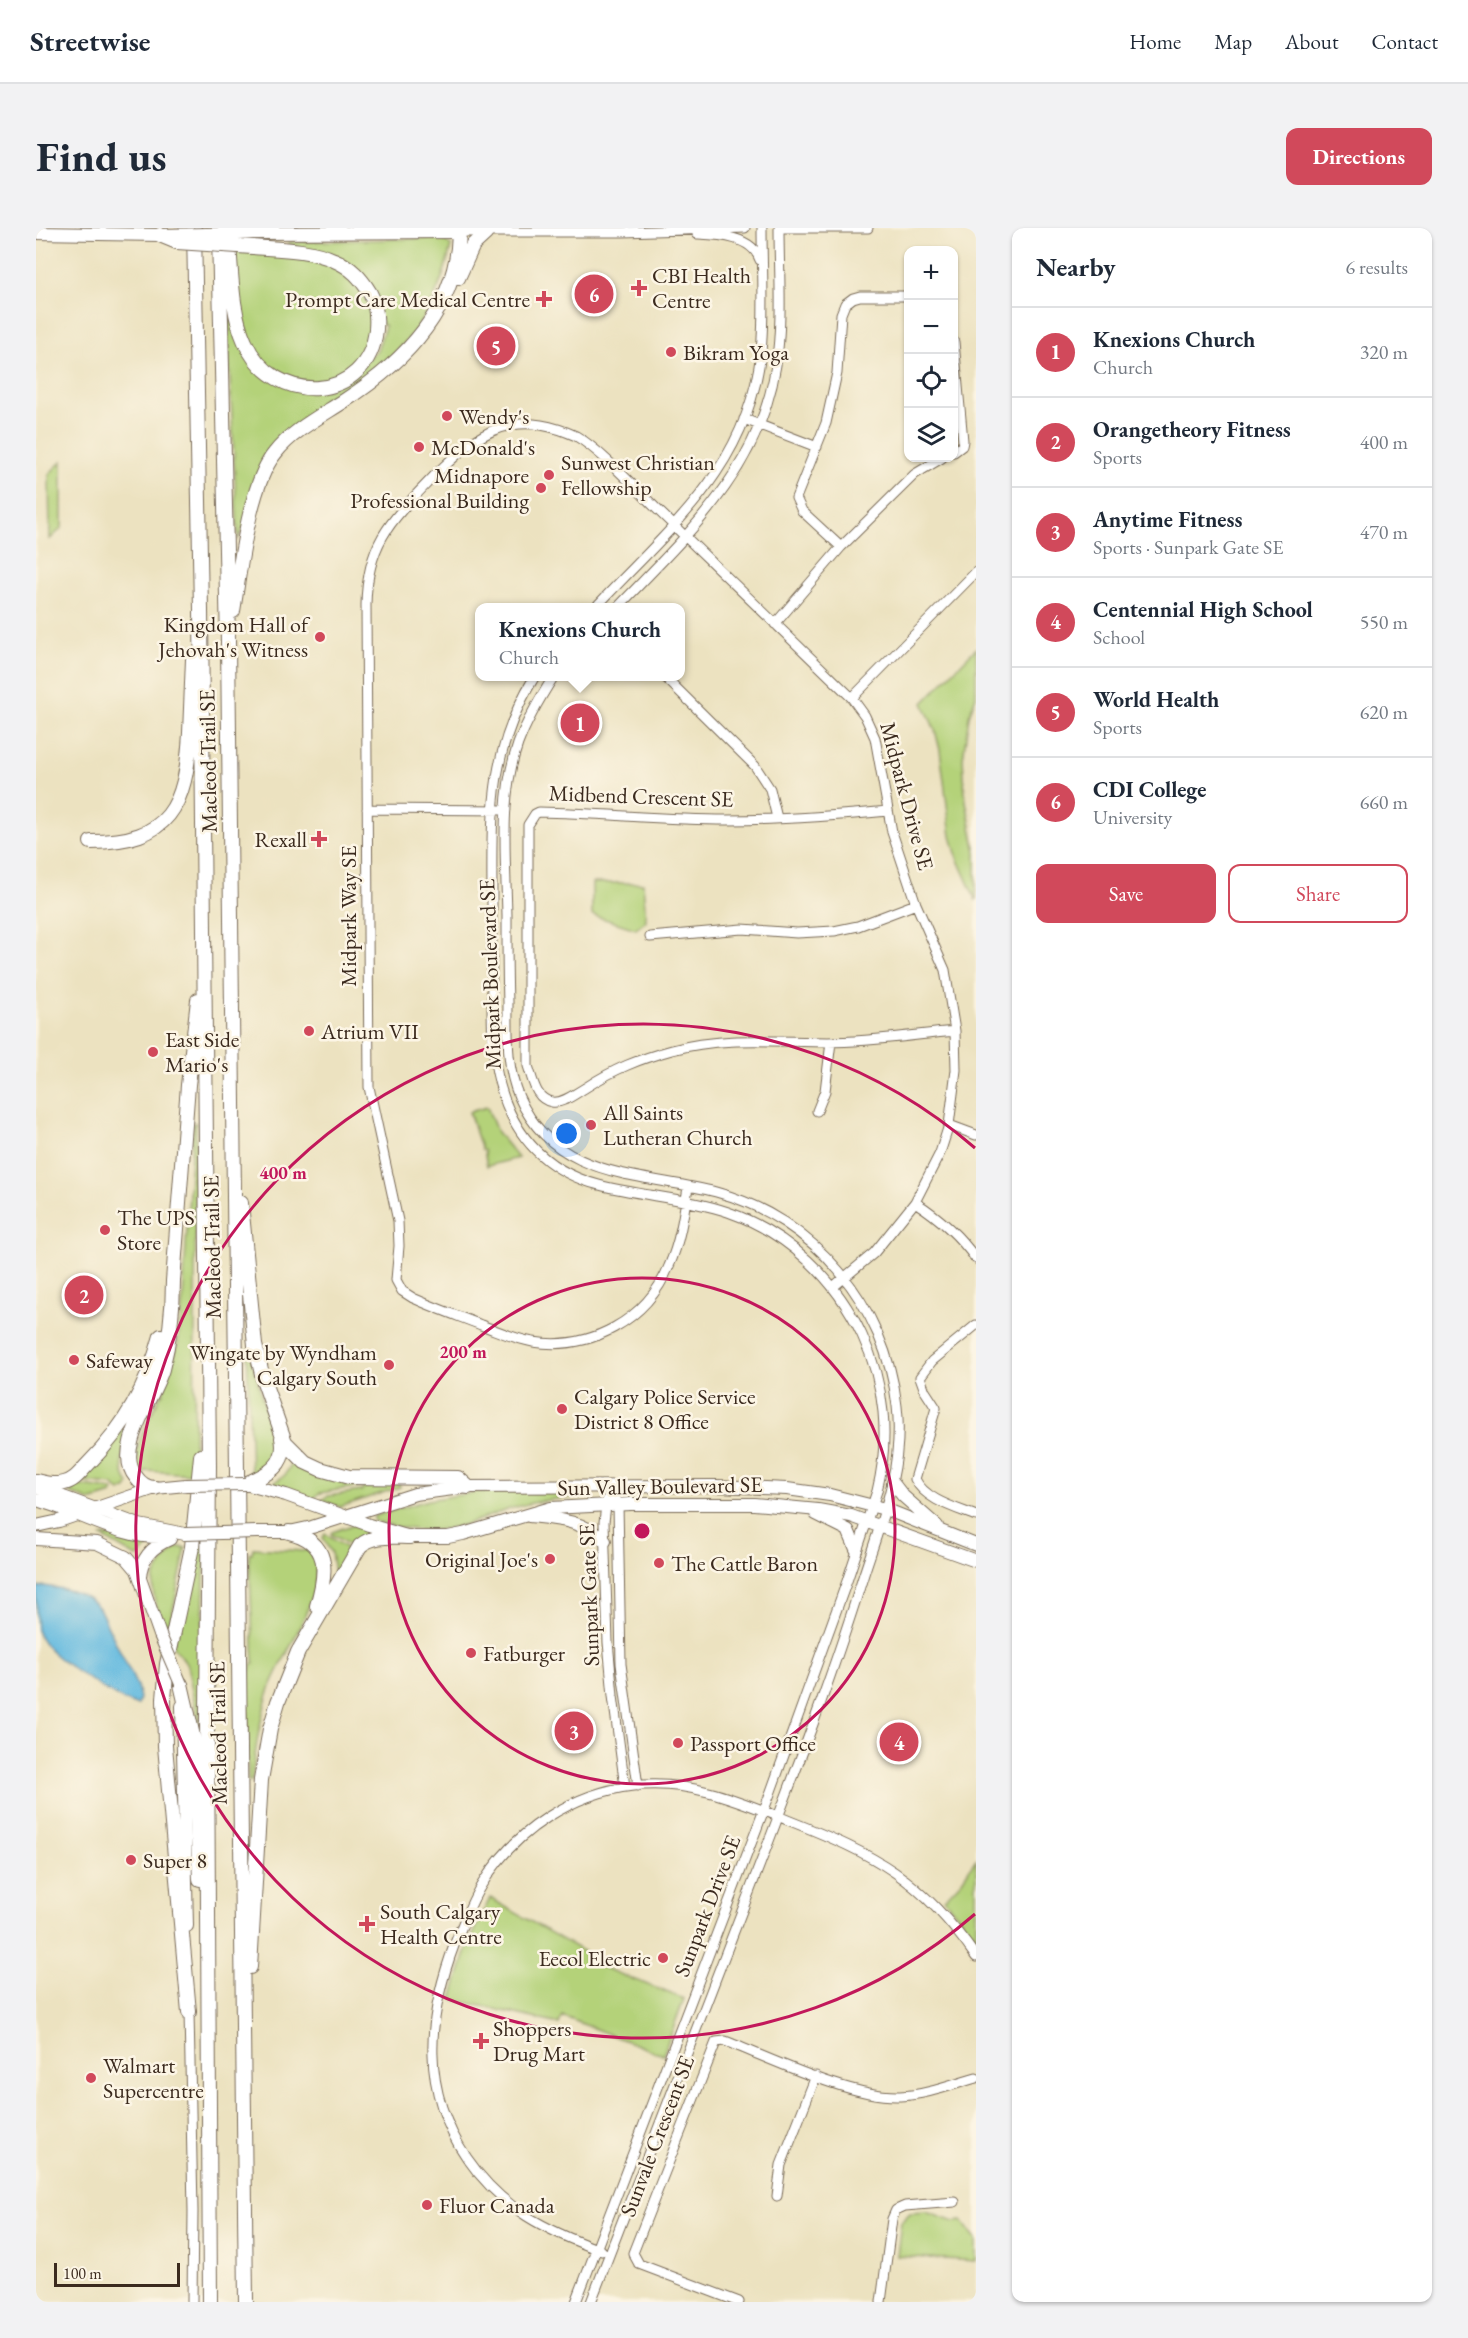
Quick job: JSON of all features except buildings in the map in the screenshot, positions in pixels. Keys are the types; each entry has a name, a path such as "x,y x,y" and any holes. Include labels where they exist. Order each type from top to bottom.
{"highway":[{"path":"187,228 189,247 195,255"},
{"name":"Macleod Trail SE","path":"194,228 205,939 210,2302"},
{"name":"Macleod Trail SE","path":"219,228 228,642 246,2302"},
{"path":"160,235 177,242 253,240 330,258 348,267 360,277 375,305 377,322 375,337 366,359 350,377 326,387 302,389 280,382 261,367 249,352 234,307 227,228"},
{"path":"228,642 244,542 258,484 274,453 305,427 363,389 397,361 427,328 450,286 456,260 459,229"},
{"path":"450,286 457,280 473,245 486,232"},
{"path":"91,842 114,842 140,836 162,822 177,804 189,760 195,631 201,610"},
{"path":"155,1488 137,1480 130,1467 130,1443 160,1376 166,1356 173,1310 173,1281 188,1084 205,939"},
{"path":"232,1112 255,1345 264,1382 285,1443 305,1462 335,1474 364,1479 458,1478 468,1487"},
{"path":"36,1481 56,1484 71,1480 95,1457 123,1423 135,1405 155,1358 173,1281"},
{"path":"189,2012 164,1699 167,1664 192,1547 208,1358"},
{"path":"245,1484 268,1474 280,1462 283,1443 280,1429"},
{"path":"289,1532 310,1539 322,1558 323,1585 310,1628"},
{"path":"243,2086 264,1756 283,1687 310,1628 360,1545 377,1538 410,1537"},
{"path":"181,1684 193,1736 208,2028"}],"main road":[{"path":"253,240 459,229"},
{"path":"37,234 160,235"},
{"path":"893,1483 903,1496 948,1534"},
{"name":"Sun Valley Boulevard SE","path":"36,1526 80,1514 155,1488 245,1484 286,1495 410,1537 448,1537 463,1534 551,1508 612,1504 723,1503 801,1508 836,1513 866,1521 976,1561"},
{"name":"Sun Valley Boulevard SE","path":"186,1534 289,1532 312,1527 343,1515 415,1494 468,1487 717,1486 787,1489 830,1495 885,1509 976,1545"},
{"path":"36,1488 147,1528 186,1534"},
{"path":"36,1500 128,1533 161,1538 186,1534"},
{"path":"801,1508 848,1530 856,1549"},
{"path":"522,1515 573,1521 587,1527 605,1540"},
{"path":"140,1581 142,1564 151,1551 168,1540 186,1534"},
{"path":"36,1539 81,1540 104,1545 133,1562 181,1684 189,2012"}],"street":[{"path":"459,229 486,232 745,228"},
{"path":"600,603 694,505 720,469 744,419 755,385 761,354 762,228"},
{"path":"622,603 716,503 736,474 760,425 771,390 779,341 781,228 868,228"},
{"path":"644,231 707,234 745,242 756,250 762,268"},
{"path":"842,548 802,511 797,503 797,491 817,447 833,395 840,349 841,314 845,304 860,296 904,296"},
{"path":"955,354 963,441 962,446 958,449"},
{"path":"744,419 817,447"},
{"name":"Midpark Way SE","path":"674,526 583,441 554,428 529,423 509,425 487,432 463,447 391,522 376,548 369,567 366,600 369,1087 399,1221 395,1277 402,1291 425,1304 514,1338 553,1344 589,1339 625,1321 637,1312 657,1289 674,1256 688,1187"},
{"path":"775,624 842,548 915,474 935,462"},
{"name":"Midpark Drive SE","path":"674,526 852,698 865,716 875,738 892,832 916,904 945,970 955,1030 956,1070 949,1125 940,1153 915,1202 874,1253 833,1287"},
{"path":"852,698 976,572"},
{"name":"Midpark Boulevard SE","path":"533,681 514,715 504,743 492,810 494,1047 500,1091 511,1116 532,1145 542,1155 572,1175 604,1186 728,1212 763,1227 796,1250 833,1287 860,1331 872,1358 879,1388 885,1438 882,1468 866,1521"},
{"name":"Midpark Boulevard SE","path":"551,681 535,706 517,747 508,788 506,810 508,1055 518,1097 544,1135 576,1159 589,1166 615,1173 732,1197 769,1213 792,1227 815,1246 845,1277 867,1310 876,1329 895,1386 898,1438 893,1483 880,1526"},
{"path":"669,681 755,766 770,789 777,818"},
{"path":"367,809 506,810"},
{"name":"Midbend Crescent SE","path":"888,811 726,820 586,813 535,813 528,825 528,1066 539,1096 552,1102 562,1101 623,1065 687,1046 743,1041 831,1042 955,1030"},
{"path":"650,937 742,929 797,933 834,932 858,926 916,904"},
{"path":"817,1111 825,1091 831,1042"},
{"path":"949,1125 976,1135"},
{"path":"915,1202 945,1224 976,1259"},
{"path":"976,1325 932,1361 920,1377 925,1391 936,1408 915,1479 921,1489 931,1496 976,1515"},
{"name":"Sunpark Gate SE","path":"611,1486 621,1666 638,1786"},
{"name":"Sunpark Gate SE","path":"612,1504 605,1540 608,1642 625,1787"},
{"name":"Sunpark Drive SE","path":"576,2302 764,1810 832,1625 866,1521"},
{"name":"Sunpark Drive SE","path":"591,2302 836,1663 880,1526"},
{"path":"610,2254 551,2231 525,2217 499,2196 461,2149 444,2112 434,2072 432,2038 436,2000 454,1946 476,1894 501,1858 532,1829 561,1810 591,1797 625,1787 672,1785 703,1790 764,1810 844,1842 900,1874 944,1914 976,1957"},
{"path":"189,2012 193,2211 192,2302"},
{"name":"Sunvale Crescent SE","path":"739,2302 639,2264 634,2257 634,2248 716,2042 725,2041 862,2092 893,2096 920,2094 976,2078"},
{"path":"777,2196 781,2165 816,2076"},
{"path":"881,2302 892,2219 896,2210 905,2206 955,2202"}],"green space":[{"path":"442,238 451,246 444,271 436,293 414,332 384,364 290,430 279,446 238,540 227,314 231,314 255,366 327,390 377,351 385,326 381,323 361,273 289,245 289,242"},
{"path":"238,251 304,256 324,261 345,273 356,284 370,310 370,335 359,356 341,372 318,380 293,379 270,367 246,332 238,299 234,253"},
{"path":"62,461 62,528 50,539 49,474"},
{"path":"976,648 976,696 969,716 963,758 965,796 976,852 976,901 958,860 951,836 940,750 935,730 923,703"},
{"path":"592,883 643,883 646,921 636,929 592,915"},
{"path":"487,1107 497,1132 518,1158 487,1166 484,1150 482,1150 469,1112"},
{"path":"193,1123 196,1123 194,1466 192,1474 147,1471 141,1475 136,1455 138,1445 163,1393 178,1343 183,1298"},
{"path":"247,1349 250,1352 272,1435 272,1446 261,1471 251,1474"},
{"path":"137,1409 124,1446 123,1466 124,1475 129,1484 127,1489 120,1491 112,1485 83,1482 82,1478"},
{"path":"296,1462 360,1482 362,1486 320,1493 313,1499 276,1487 275,1482 285,1475 292,1463"},
{"path":"368,1482 399,1483 400,1487 340,1507 321,1500 328,1496 361,1491"},
{"path":"76,1485 114,1491 112,1494 90,1501 70,1493"},
{"path":"478,1492 582,1492 581,1497 530,1503 464,1525 444,1529 410,1529 374,1521 374,1516 428,1500"},
{"path":"352,1525 366,1529 366,1534 351,1546 331,1534 332,1532"},
{"path":"325,1534 349,1550 338,1573 334,1572 331,1553 323,1538"},
{"path":"116,1535 149,1540 151,1544 136,1557 102,1537"},
{"path":"178,1547 186,1548 168,1633 157,1607 153,1587 159,1568"},
{"path":"196,1547 205,1547 200,1729 187,1665 173,1646"},
{"path":"253,1548 303,1551 309,1549 315,1564 315,1581 311,1601 303,1621 268,1694 258,1737 252,1781 248,1781 248,1679 254,1664 249,1553 252,1553"},
{"path":"976,1859 976,1937 944,1899 962,1880"},
{"path":"490,1898 586,1953 584,1960 684,1999 663,2055 562,2016 559,2024 452,1999 468,1946"},
{"path":"926,2212 954,2222 962,2221 976,2240 976,2261 897,2256 901,2222 910,2213"}],"water":[{"path":"44,1586 81,1594 99,1608 137,1686 140,1698 138,1705 98,1686 65,1663 46,1646 37,1630 36,1615 36,1588"}],"place":[{"name":"CBI Health Centre","path":"639,288"},
{"name":"CDI College","path":"594,294"},
{"name":"Prompt Care Medical Centre","path":"544,299"},
{"name":"World Health","path":"496,346"},
{"name":"Bikram Yoga","path":"671,352"},
{"name":"Wendy's","path":"447,416"},
{"name":"McDonald's","path":"419,447"},
{"name":"Sunwest Christian Fellowship","path":"549,475"},
{"name":"Midnapore Professional Building","path":"541,488"},
{"name":"Kingdom Hall of Jehovah's Witness","path":"320,637"},
{"name":"Knexions Church","path":"580,723"},
{"name":"Rexall","path":"319,839"},
{"name":"Atrium VII","path":"309,1031"},
{"name":"East Side Mario's","path":"153,1052"},
{"name":"All Saints Lutheran Church","path":"591,1125"},
{"name":"The UPS Store","path":"105,1230"},
{"name":"Orangetheory Fitness","path":"84,1295"},
{"name":"Safeway","path":"74,1360"},
{"name":"Wingate by Wyndham Calgary South","path":"389,1365"},
{"name":"Calgary Police Service District 8 Office","path":"562,1409"},
{"name":"Original Joe's","path":"550,1559"},
{"name":"The Cattle Baron","path":"659,1563"},
{"name":"Fatburger","path":"471,1653"},
{"name":"Anytime Fitness","path":"574,1731"},
{"name":"Centennial High School","path":"899,1742"},
{"name":"Passport Office","path":"678,1743"},
{"name":"Super 8","path":"131,1860"},
{"name":"South Calgary Health Centre","path":"367,1924"},
{"name":"Eecol Electric","path":"663,1958"},
{"name":"Shoppers Drug Mart","path":"481,2041"},
{"name":"Walmart Supercentre","path":"91,2078"},
{"name":"Fluor Canada","path":"427,2205"}]}
